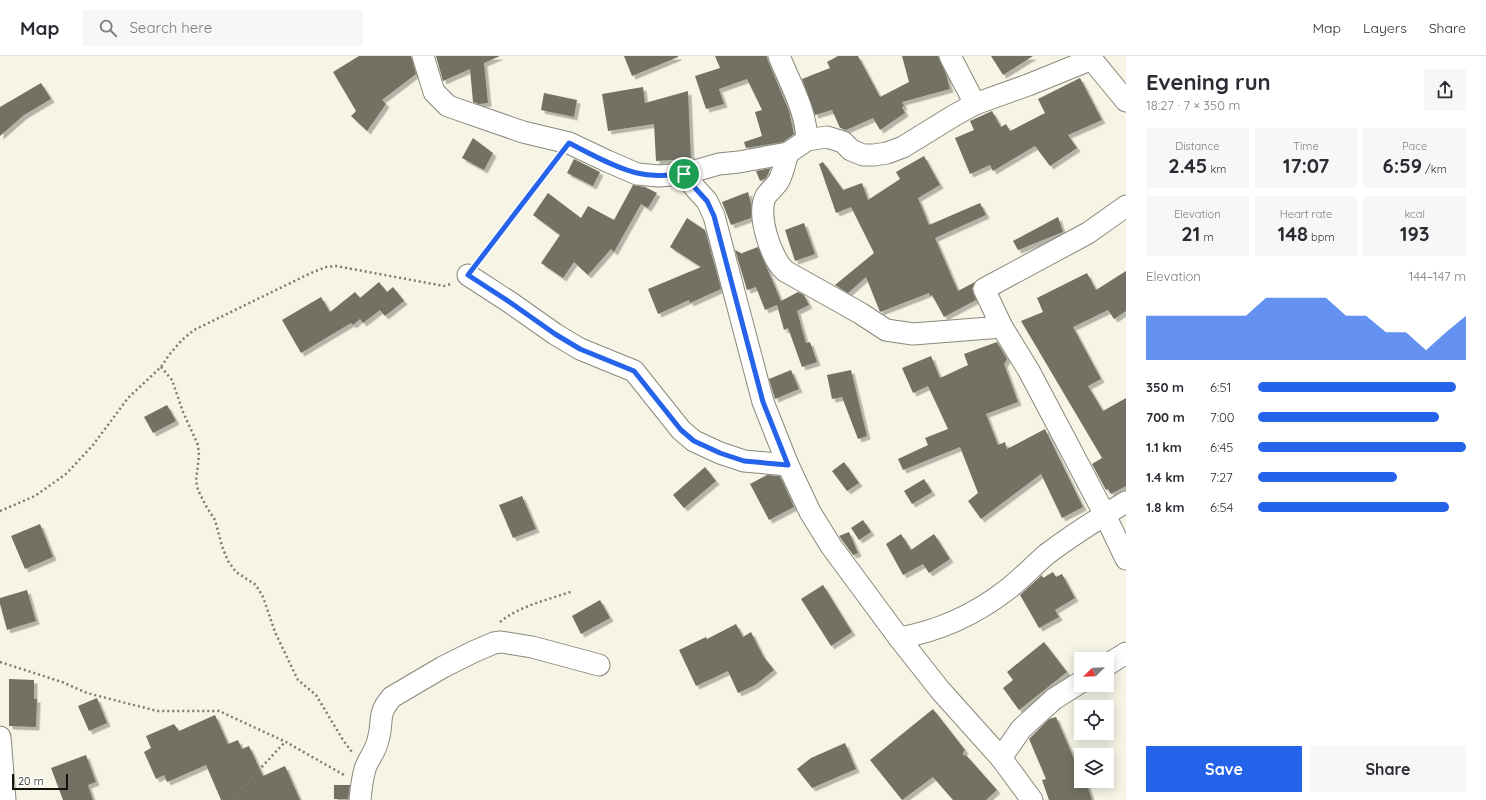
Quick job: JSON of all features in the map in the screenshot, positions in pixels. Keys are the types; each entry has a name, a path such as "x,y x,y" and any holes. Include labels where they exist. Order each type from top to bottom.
{"street":[{"path":"423,56 434,92 448,106 523,132 569,143 606,161 638,174 660,176 684,174 719,164 788,153 807,140 827,137 843,142 851,150 863,155 874,155 887,152 903,147 954,115 975,104 1028,85 1090,58 1126,101"},
{"path":"779,56 807,126 807,140"},
{"path":"950,56 975,104"},
{"path":"788,153 779,182 766,197 762,210 768,242 775,259 785,271 860,313 886,330 913,334 1002,327"},
{"path":"684,174 707,201 714,216 763,402 788,465 810,512 831,546 898,638 940,690 1001,758 1032,800"},
{"path":"1126,206 1088,233 984,289 1002,327 1032,378 1105,515 1126,560"},
{"path":"468,275 555,334 580,349 634,371 681,430 694,441 720,453 744,461 788,465"},
{"path":"898,638 921,634 942,627 981,608 1008,589 1047,555 1126,502"},
{"path":"362,784 379,739 382,711 392,697 443,667 482,648 501,642 532,646 599,665"},
{"path":"1114,660 1126,652"},
{"path":"1001,758 1021,729 1054,699 1074,686"},
{"path":"0,737 5,800"}],"path":[{"path":"0,511 35,496 66,474 93,445 128,398 161,367 168,355 194,330 275,289 326,267 336,266 444,286 458,282 468,275 569,143"},
{"path":"161,367 172,380 183,412 198,445 199,456 196,481 198,490 215,520 228,562 236,572 256,585 265,601 275,632 298,680 309,687 316,695 343,740 362,784"},
{"path":"482,648 485,638 509,615 524,607 573,591"},
{"path":"0,662 62,682 87,693 157,711 219,711 286,742 362,784"},
{"path":"231,800 286,742"}],"building":[{"path":"359,56 411,56 416,74 382,100 386,104 367,131 351,116 356,111 333,72"},
{"path":"436,56 500,56 484,63 488,103 479,104 473,102 470,69 443,81"},
{"path":"624,56 678,56 678,57 632,76"},
{"path":"715,56 767,56 789,111 794,134 783,142 746,148 744,142 762,136 755,112 762,110 747,79 719,89 724,104 706,109 695,76 720,68"},
{"path":"838,56 858,56 880,97 909,82 902,56 938,56 946,74 950,89 902,102 904,106 902,107 905,113 880,130 873,118 846,130 840,128 832,110 815,115 802,79 830,68 827,62"},
{"path":"991,56 1033,56 1003,75"},
{"path":"1080,78 1102,120 1068,135 1077,148 1050,166 1035,146 993,171 990,165 970,174 955,138 974,130 970,121 992,111 1001,127 1006,124 1010,131 1045,113 1038,99"},
{"path":"41,83 51,99 24,115 0,136 0,107"},
{"path":"643,87 645,103 688,91 691,159 656,161 654,124 608,131 602,94"},
{"path":"544,93 577,100 574,117 541,110"},
{"path":"473,138 493,153 484,170 462,158"},
{"path":"924,156 940,185 918,198 929,225 980,203 986,215 935,238 958,291 975,282 972,289 976,300 944,317 932,295 930,296 929,293 880,312 866,277 848,293 835,285 874,253 851,207 836,213 819,164 823,162 843,190 862,183 868,200 900,179 896,172"},
{"path":"574,159 600,172 593,186 567,173"},
{"path":"771,168 766,178 760,181 756,171"},
{"path":"633,185 645,187 657,193 648,208 641,204 614,252 611,249 588,275 574,262 563,278 541,263 560,235 533,215 548,193 581,218 588,206 614,220"},
{"path":"748,192 751,204 751,218 731,225 722,202"},
{"path":"1058,217 1063,232 1018,250 1013,241"},
{"path":"687,218 705,230 721,289 690,303 689,300 658,314 648,289 701,267 670,247"},
{"path":"804,223 815,254 795,261 785,230"},
{"path":"758,247 781,301 798,292 804,295 809,305 797,311 806,343 810,342 817,362 802,367 788,328 784,330 777,305 765,310 756,287 747,290 735,250 743,254 742,253"},
{"path":"1126,271 1126,311 1114,319 1108,310 1073,327 1101,379 1088,386 1103,411 1126,398 1126,486 1111,494 1108,489 1106,490 1092,464 1102,458 1021,321 1043,312 1037,298 1087,273 1096,290"},
{"path":"379,282 387,292 393,287 404,301 385,316 380,310 363,323 360,319 353,325 351,323 301,353 282,320 321,297 330,312 355,292 360,298"},
{"path":"997,342 1007,359 1004,364 1018,402 986,414 998,445 1005,442 1007,449 1045,429 1083,507 1062,518 1041,474 981,519 968,501 978,493 960,447 903,470 898,459 928,445 925,438 948,429 928,386 913,393 902,368 931,356 940,378 968,365 964,354"},
{"path":"791,370 799,389 775,399 769,379"},
{"path":"851,370 867,436 858,439 842,397 832,399 827,375"},
{"path":"167,405 176,421 153,433 144,417"},
{"path":"844,462 859,483 847,491 832,471"},
{"path":"705,467 716,481 684,508 673,495"},
{"path":"767,475 780,476 794,507 769,520 750,484"},
{"path":"924,479 932,492 912,504 904,491"},
{"path":"522,496 536,529 513,538 499,505"},
{"path":"863,520 871,532 859,540 851,528"},
{"path":"40,524 53,557 25,569 11,536"},
{"path":"849,532 858,553 853,555 839,536"},
{"path":"901,534 911,550 934,534 950,559 929,573 923,564 903,575 886,544"},
{"path":"1053,572 1056,577 1062,574 1075,598 1055,610 1059,617 1039,628 1020,595 1042,575 1043,578"},
{"path":"823,585 852,632 831,646 801,599"},
{"path":"27,590 36,621 7,630 0,604 0,598"},
{"path":"600,600 610,618 581,634 572,616"},
{"path":"736,624 743,637 751,632 763,656 774,670 755,685 738,693 728,671 696,686 679,650 706,637 707,639"},
{"path":"1044,642 1067,672 1019,710 1003,688 1013,680 1007,672"},
{"path":"9,679 34,680 34,699 37,699 36,727 9,726"},
{"path":"97,698 107,723 89,731 78,706"},
{"path":"933,709 965,750 963,753 964,756 966,755 997,790 986,800 953,800 933,777 902,800 870,760"},
{"path":"215,715 228,744 238,740 242,749 249,746 263,776 285,766 300,800 221,800 206,765 167,782 164,775 156,779 144,752 151,748 146,736 174,724 179,731"},
{"path":"1056,717 1074,759 1074,788 1088,788 1092,800 1049,800 1042,780 1046,779 1029,739 1049,719"},
{"path":"845,743 856,769 812,788 797,769 811,758"},
{"path":"86,755 96,782 88,785 93,800 63,800 51,768"},
{"path":"334,785 350,785 348,799 334,799"}],"route":[{"path":"569,143 606,161 638,174 660,176 684,174 707,201 714,216 763,402 788,465 744,461 720,453 694,441 681,430 667,414 634,371 580,349 555,334 468,275 569,143"}]}
